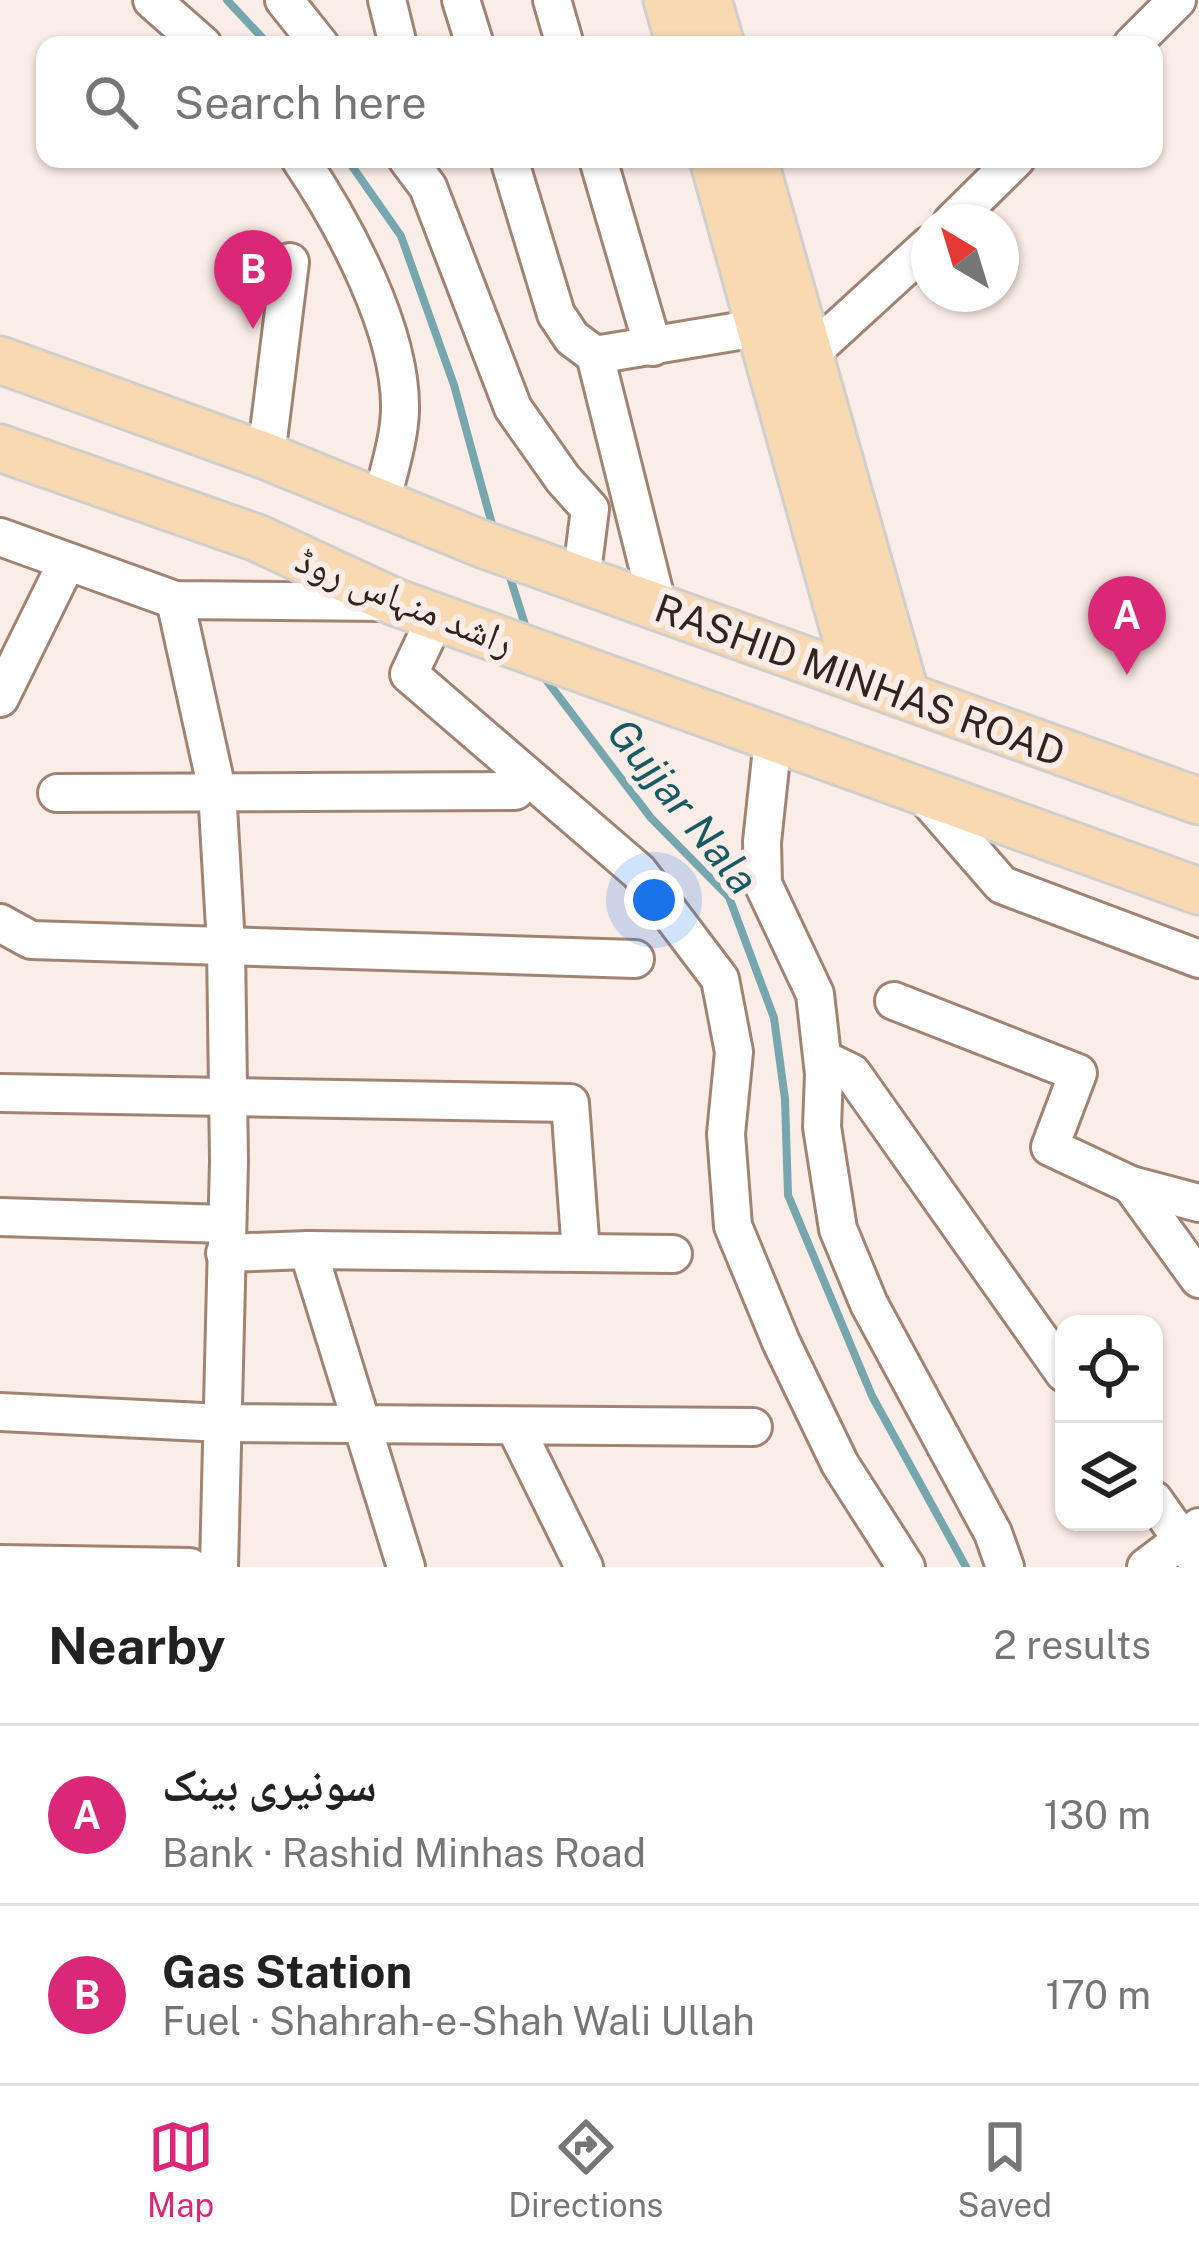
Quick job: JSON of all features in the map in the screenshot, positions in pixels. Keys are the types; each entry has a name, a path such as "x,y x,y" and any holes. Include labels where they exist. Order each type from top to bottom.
{"main road":[{"path":"667,0 677,36"},
{"path":"708,0 718,36"},
{"path":"716,168 857,677"},
{"path":"757,168 906,695"},
{"name":"RASHID MINHAS ROAD","path":"0,360 266,456 501,551 1199,801"},
{"name":"راشد منہاس روڈ","path":"0,448 256,538 415,609 773,739"},
{"path":"773,739 1199,891"}],"street":[{"path":"152,0 193,36"},
{"path":"284,0 313,36"},
{"path":"387,0 396,36"},
{"path":"461,0 472,36"},
{"path":"552,0 562,36"},
{"path":"1141,36 1177,0"},
{"path":"305,168 387,327 400,404 381,503"},
{"path":"414,168 428,187 513,409 590,509 581,580"},
{"path":"512,168 556,314 572,338 595,355 658,607"},
{"path":"601,168 652,347"},
{"path":"970,204 1007,168"},
{"path":"811,353 911,261"},
{"path":"266,456 290,262"},
{"path":"595,355 763,327"},
{"path":"0,537 175,600 415,609 409,674 639,872 721,979 734,1052 726,1134 733,1226 781,1342 840,1464 906,1567"},
{"path":"0,698 67,562"},
{"path":"175,600 217,790 226,945 229,1095 219,1567"},
{"path":"773,739 762,842 764,884 815,994 823,1059 822,1127 838,1229 869,1304 993,1534 1005,1567"},
{"path":"56,793 515,791"},
{"path":"921,792 1002,885 1199,959"},
{"path":"0,922 31,940 635,959"},
{"path":"894,1001 1078,1073 1050,1147 1131,1184 1199,1203"},
{"path":"823,1059 852,1072 1055,1360"},
{"path":"0,1093 570,1103 580,1253"},
{"path":"1131,1184 1199,1279"},
{"path":"0,1217 308,1250 673,1254"},
{"path":"308,1250 406,1567"},
{"path":"0,1412 222,1423 753,1427"},
{"path":"515,1427 584,1567"},
{"path":"1146,1567 1194,1544 1163,1510"},
{"path":"0,1564 190,1567"}],"waterway":[{"name":"Gujjar Nala","path":"227,0 261,36"},
{"name":"Gujjar Nala","path":"353,168 401,236 454,385 493,528"},
{"name":"Gujjar Nala","path":"508,571 527,631"},
{"name":"Gujjar Nala","path":"541,673 651,818 729,897 774,1018 785,1099 788,1195 872,1396 966,1567"}],"place":[{"name":"Gas Station","path":"253,329"},
{"name":"سونیری بینک","path":"1127,675"}]}
